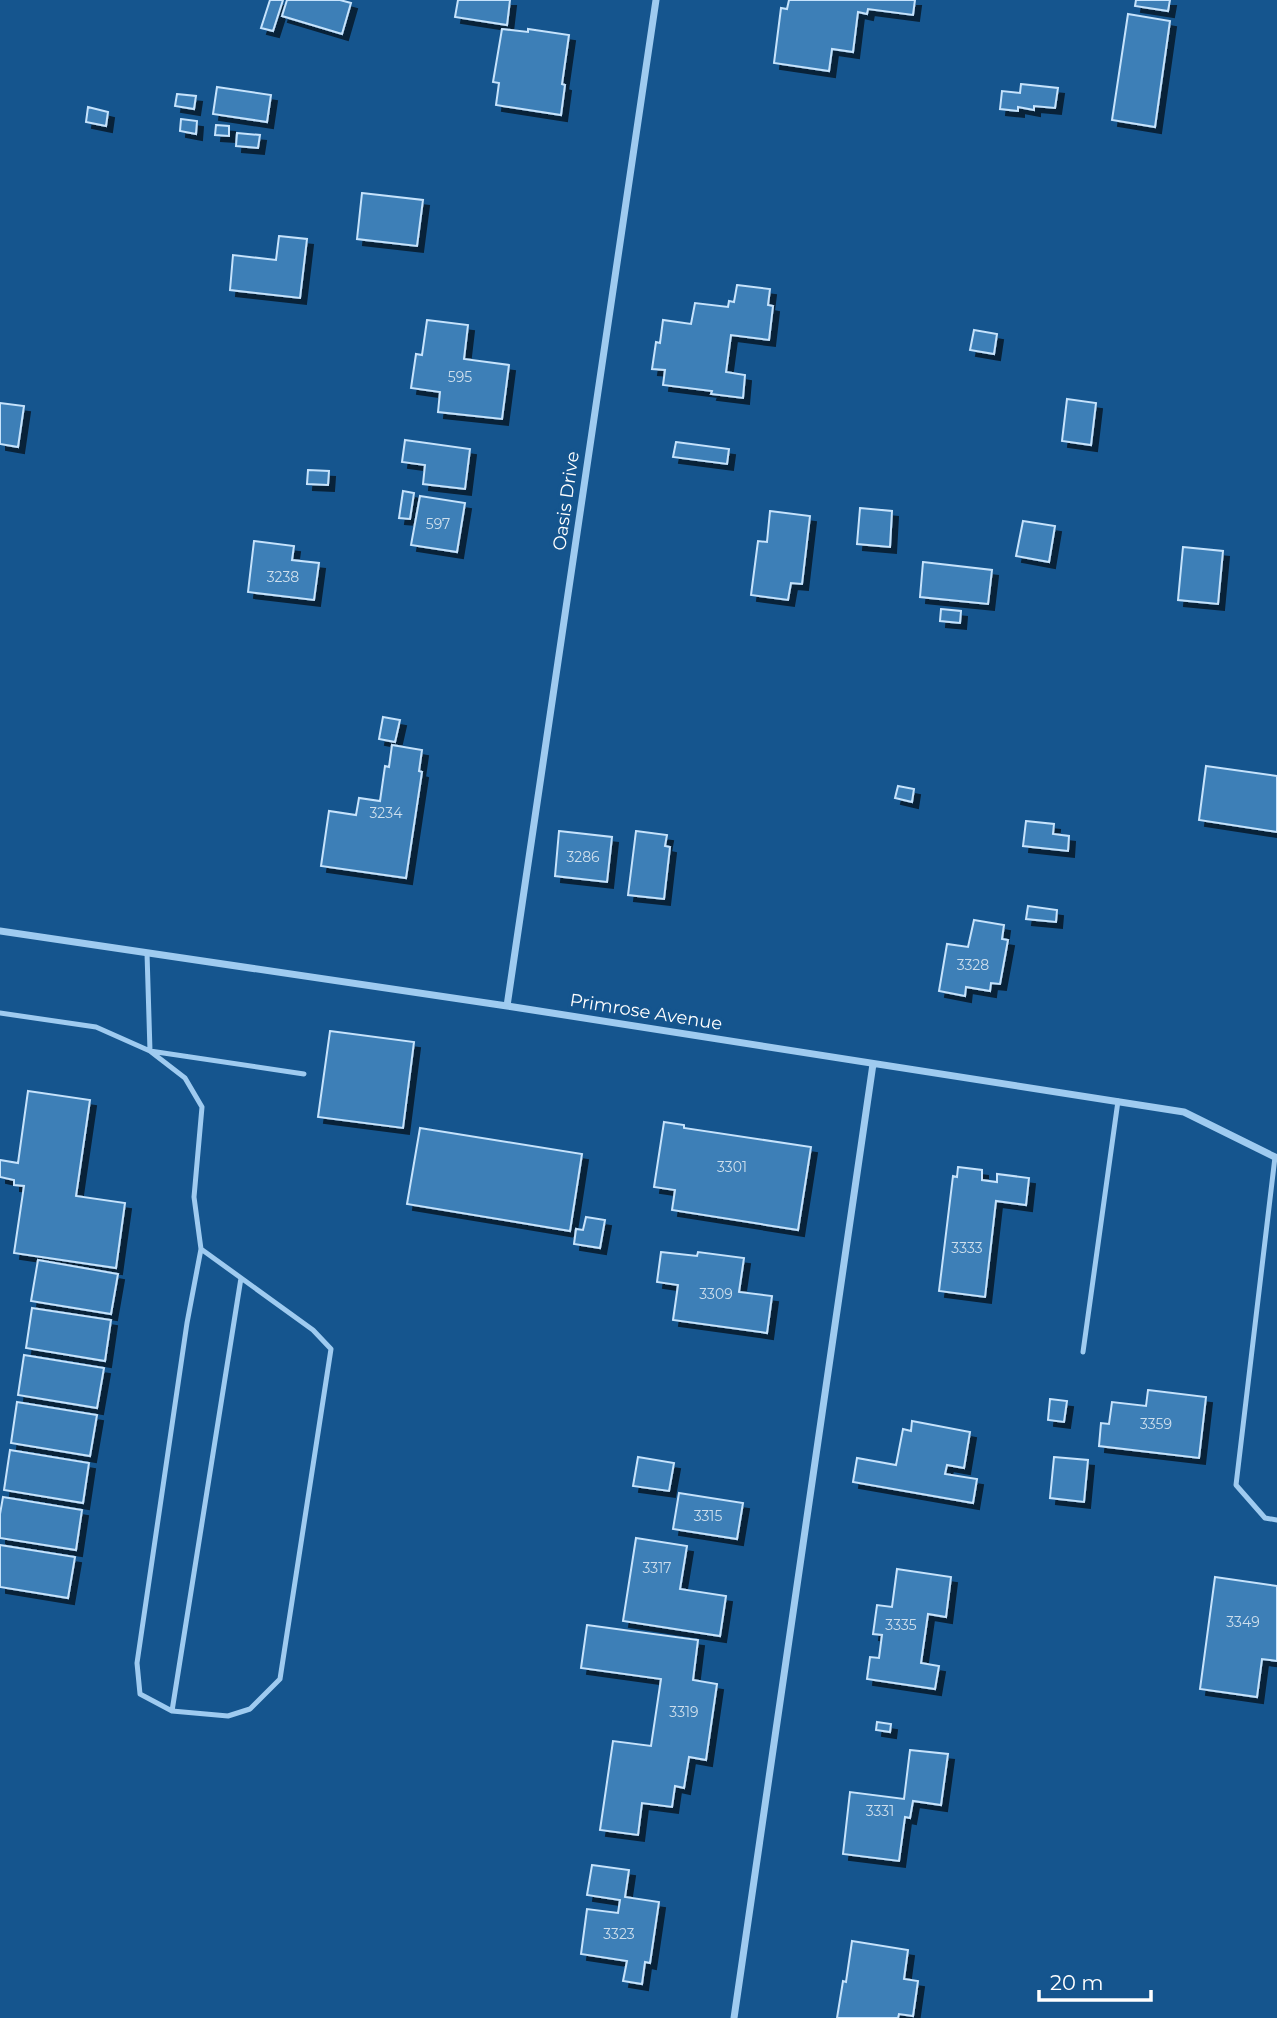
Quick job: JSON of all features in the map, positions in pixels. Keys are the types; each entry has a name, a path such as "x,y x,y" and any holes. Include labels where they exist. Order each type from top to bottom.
{"street":[{"name":"Oasis Drive","path":"507,1006 656,0"},
{"name":"Primrose Avenue","path":"0,931 507,1006 1184,1112 1276,1157"},
{"path":"734,2018 873,1063"}],"lane":[{"path":"147,953 150,1051"},
{"path":"0,1013 96,1027 150,1051 185,1078 202,1107 194,1197 201,1249 187,1323 137,1663 140,1694 172,1711 228,1716 250,1709 280,1679 331,1349 313,1330 201,1249"},
{"path":"150,1051 304,1074"},
{"path":"1083,1352 1118,1101"},
{"path":"1276,1157 1236,1485 1265,1518 1277,1520"},
{"path":"172,1711 241,1278"}],"building":[{"path":"270,0 283,0 273,31 261,28"},
{"path":"287,0 340,0 351,3 342,34 282,16"},
{"path":"458,0 510,0 507,25 455,17"},
{"path":"789,0 915,0 913,15 868,9 867,14 858,12 853,52 832,49 829,71 774,63 781,8 787,9"},
{"path":"1136,0 1170,0 1168,11 1135,6"},
{"path":"1128,14 1170,21 1155,127 1112,120"},
{"path":"502,29 528,32 528,29 569,35 561,115 496,105 499,83 493,82"},
{"path":"1021,84 1058,88 1055,108 1034,106 1034,110 1018,107 1018,111 1000,109 1002,91 1020,93"},
{"path":"217,87 271,95 267,122 213,114"},
{"path":"177,94 196,96 194,109 175,106"},
{"path":"88,107 108,112 106,126 86,122"},
{"path":"181,119 197,121 196,134 180,131"},
{"path":"216,125 229,126 229,136 215,135"},
{"path":"237,133 260,135 258,148 236,146"},
{"path":"362,193 423,200 417,246 357,239"},
{"path":"279,236 307,239 300,298 230,290 233,255 276,260"},
{"path":"737,285 770,289 768,305 773,306 769,340 731,335 726,372 745,375 743,398 663,385 665,370 652,369 656,342 660,343 663,320 691,324 695,303 728,307 729,301 734,302"},
{"path":"427,320 468,325 464,359 509,365 502,419 438,412 440,392 411,388 416,354 422,355"},
{"path":"974,330 997,334 994,354 970,350"},
{"path":"1067,399 1096,403 1091,445 1062,441"},
{"path":"0,403 24,406 18,447 0,444"},
{"path":"405,440 470,449 465,489 423,484 425,465 402,462"},
{"path":"676,442 729,449 727,464 673,457"},
{"path":"308,470 329,471 328,485 307,484"},
{"path":"403,491 414,493 410,519 399,518"},
{"path":"420,496 465,503 457,552 411,545"},
{"path":"860,508 892,511 890,547 857,544"},
{"path":"770,511 810,516 802,584 791,583 788,600 751,595 758,541 767,542"},
{"path":"1023,521 1055,526 1049,562 1016,556"},
{"path":"254,541 294,546 292,560 319,563 314,600 248,592"},
{"path":"1183,547 1223,551 1218,604 1178,600"},
{"path":"923,562 992,570 988,604 920,597"},
{"path":"941,609 961,611 960,623 940,621"},
{"path":"383,717 400,720 395,742 379,739"},
{"path":"392,745 422,750 419,771 422,772 406,878 321,866 329,811 356,815 359,798 380,801 385,766 389,767"},
{"path":"1206,766 1277,776 1277,832 1199,820"},
{"path":"898,786 914,789 912,802 895,798"},
{"path":"1026,821 1054,824 1053,834 1069,836 1068,851 1023,846"},
{"path":"559,831 612,837 607,882 555,876"},
{"path":"636,831 667,835 665,846 670,847 664,899 628,895"},
{"path":"1028,906 1057,910 1056,922 1026,919"},
{"path":"974,920 1004,925 1002,939 1008,940 1000,984 991,983 990,991 966,987 965,996 939,991 947,944 968,947"},
{"path":"330,1031 414,1042 403,1128 318,1117"},
{"path":"28,1091 90,1100 76,1196 125,1203 116,1268 14,1253 24,1186 14,1185 14,1180 0,1177 0,1160 18,1163"},
{"path":"664,1122 684,1125 684,1128 811,1147 798,1230 672,1210 675,1190 654,1187"},
{"path":"420,1128 582,1154 570,1231 407,1204"},
{"path":"958,1167 982,1170 982,1180 997,1182 997,1174 1029,1178 1026,1205 996,1201 985,1297 939,1291 953,1176 957,1177"},
{"path":"586,1217 605,1220 600,1248 574,1244 576,1229 583,1230"},
{"path":"661,1252 697,1256 698,1252 744,1258 739,1292 772,1296 767,1333 673,1320 678,1285 657,1282"},
{"path":"38,1260 118,1274 111,1314 31,1301"},
{"path":"32,1308 111,1320 105,1361 26,1348"},
{"path":"24,1355 104,1368 97,1408 18,1395"},
{"path":"1148,1390 1206,1397 1199,1458 1099,1446 1101,1423 1109,1424 1112,1402 1146,1406"},
{"path":"1050,1399 1067,1401 1064,1422 1048,1420"},
{"path":"17,1402 97,1415 90,1456 11,1443"},
{"path":"912,1421 970,1432 964,1468 947,1465 945,1474 977,1479 973,1503 853,1482 857,1458 896,1465 903,1429 911,1431"},
{"path":"10,1450 89,1463 83,1503 4,1490"},
{"path":"638,1457 674,1463 669,1491 633,1486"},
{"path":"1054,1457 1088,1460 1084,1502 1050,1498"},
{"path":"679,1493 743,1503 737,1539 673,1529"},
{"path":"3,1497 82,1510 76,1550 0,1538"},
{"path":"636,1538 687,1546 680,1589 726,1596 720,1636 623,1621"},
{"path":"0,1545 75,1557 68,1598 0,1587"},
{"path":"897,1569 951,1577 946,1617 928,1614 921,1663 939,1666 935,1689 867,1679 870,1657 879,1658 882,1635 873,1634 877,1605 892,1607"},
{"path":"1215,1577 1277,1586 1277,1661 1262,1659 1257,1697 1200,1689"},
{"path":"587,1625 698,1640 693,1680 717,1684 706,1760 689,1757 684,1788 675,1786 672,1807 642,1803 638,1835 600,1830 613,1741 651,1746 661,1679 581,1668"},
{"path":"877,1722 891,1724 890,1732 876,1730"},
{"path":"910,1750 948,1754 941,1805 913,1801 910,1818 905,1817 899,1861 843,1854 850,1792 904,1799"},
{"path":"592,1865 629,1870 625,1897 659,1902 650,1963 645,1962 642,1984 623,1981 627,1961 581,1954 587,1909 618,1913 620,1900 587,1895"},
{"path":"852,1941 908,1950 904,1979 918,1981 913,2016 899,2014 898,2018 837,2018"}]}
